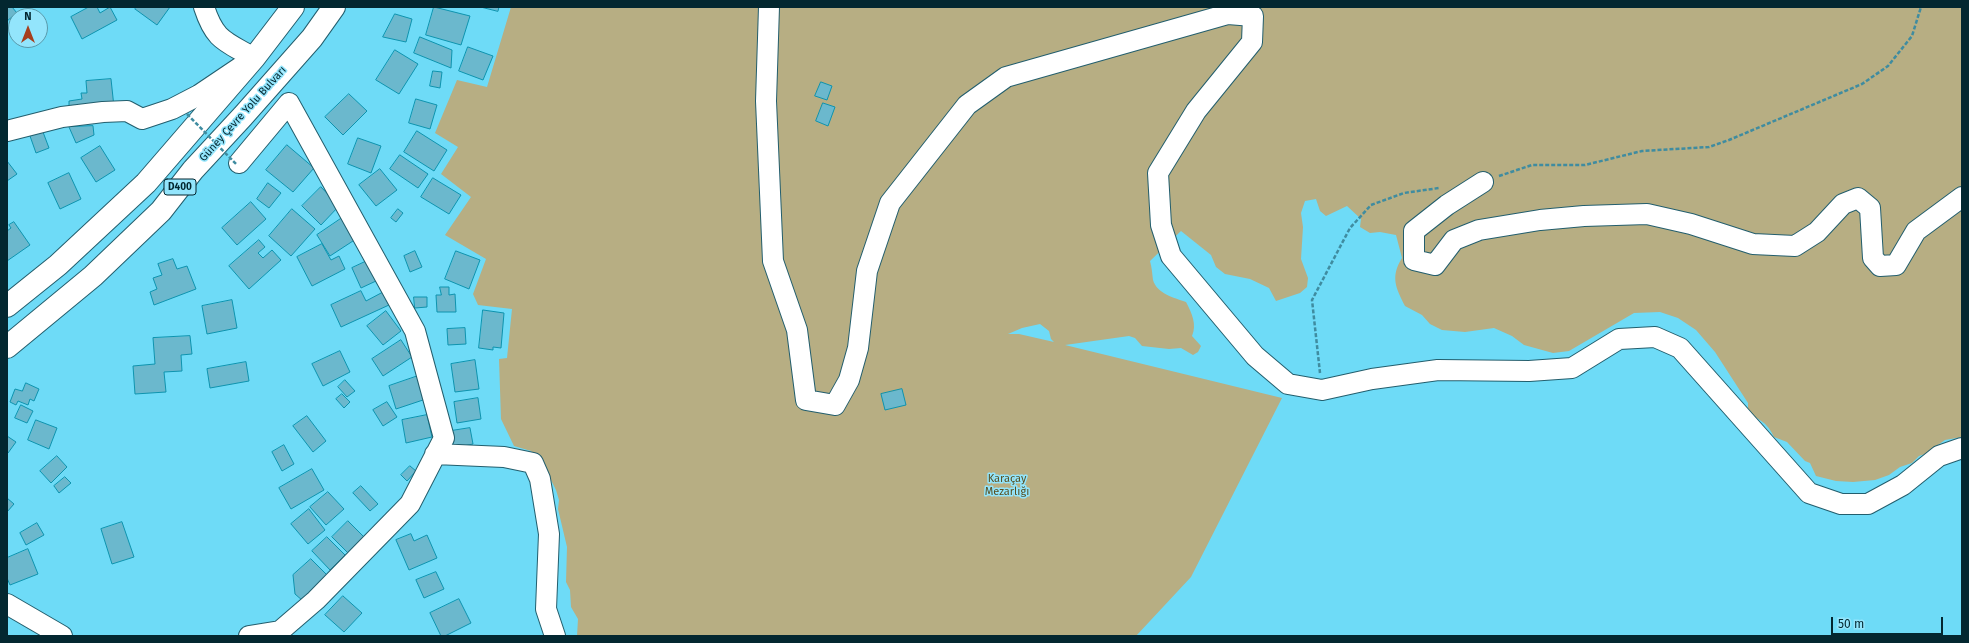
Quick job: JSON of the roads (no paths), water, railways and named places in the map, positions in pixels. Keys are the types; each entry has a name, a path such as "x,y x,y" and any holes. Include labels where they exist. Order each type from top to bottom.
{"highway":[{"name":"D400","path":"7,306 58,265 146,183 254,58 293,7"},
{"name":"Güney Çevre Yolu Bulvarı","path":"7,348 94,276 161,211 193,170 244,116 312,38 334,7"}],"street":[{"path":"7,130 62,117 103,112 127,111 142,119 172,109 199,94 254,58 219,38 211,26 204,7"},
{"path":"769,7 766,101 773,261 797,330 806,400 835,404 849,380 858,348 867,271 890,203 967,105 1006,77 1228,14 1253,16 1252,42 1196,111 1158,173 1161,225 1171,256 1255,356 1288,384 1322,390 1372,379 1438,370 1529,371 1572,368 1619,339 1655,337 1680,348 1810,493 1841,504 1868,504 1903,485 1939,456 1962,448"},
{"path":"238,164 289,103 415,331 444,438 410,504 316,600 280,631 249,636"},
{"path":"1483,182 1447,205 1414,231 1414,260 1435,265 1454,240 1479,230 1540,220 1608,215 1647,214 1691,224 1753,244 1795,246 1817,232 1843,204 1858,198 1870,208 1873,258 1880,266 1896,265 1916,231 1962,198"},
{"path":"435,454 504,457 532,463 540,479 550,534 546,609 555,636"},
{"path":"7,604 62,636"}],"park label":[{"name":"Karaçay Mezarlığı","path":"1007,485"}]}
